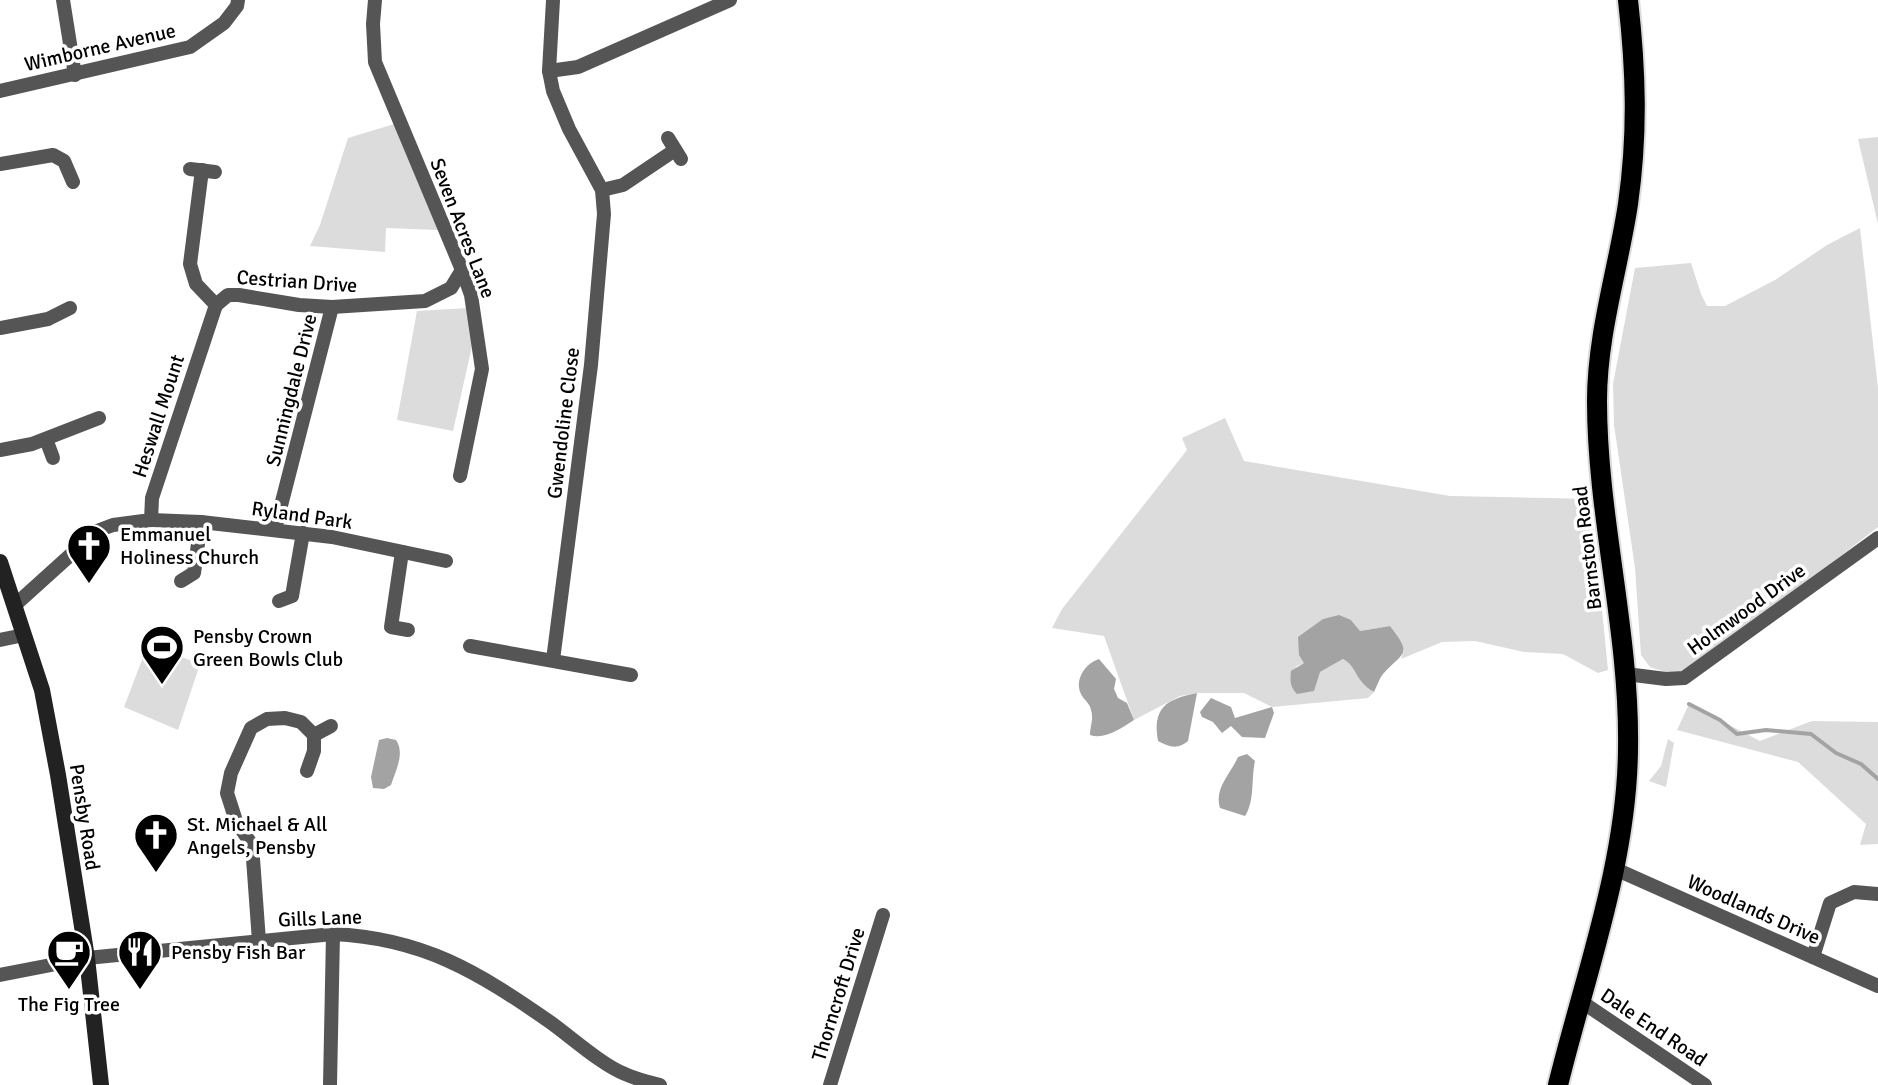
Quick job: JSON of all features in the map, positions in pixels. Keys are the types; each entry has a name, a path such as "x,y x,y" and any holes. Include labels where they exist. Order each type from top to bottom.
{"main road":[{"name":"Barnston Road","path":"1558,1085 1582,1002 1626,799 1629,749 1626,674 1601,466 1597,402 1600,354 1628,205 1636,131 1635,60 1628,0"},
{"name":"Pensby Road","path":"0,562 42,690 87,958 101,1085"}],"street":[{"path":"63,0 75,75"},
{"name":"Wimborne Avenue","path":"0,91 190,47 224,23 238,0"},
{"name":"Seven Acres Lane","path":"375,0 375,62 471,295 482,369 460,476"},
{"path":"553,0 549,71 559,107 602,190 623,185 675,149"},
{"path":"549,71 578,67 730,0"},
{"path":"0,164 53,155 64,161 73,182"},
{"path":"202,171 190,264 196,284 216,305"},
{"name":"Gwendoline Close","path":"553,660 591,365 604,214 602,190"},
{"name":"Cestrian Drive","path":"216,305 228,295 332,307 425,301 451,288 462,270"},
{"name":"Heswall Mount","path":"151,520 152,498 216,305"},
{"name":"Sunningdale Drive","path":"275,529 332,307"},
{"path":"0,328 48,319 70,308"},
{"path":"0,450 46,439 99,418"},
{"path":"46,439 53,458"},
{"path":"15,605 97,531 113,525 151,520"},
{"name":"Ryland Park","path":"151,520 275,529 446,561"},
{"path":"192,579 201,522"},
{"path":"291,600 303,533"},
{"name":"Holmwood Drive","path":"1626,674 1684,678 1878,538"},
{"path":"402,552 391,627 408,630"},
{"path":"0,640 24,635"},
{"path":"470,646 631,675"},
{"path":"259,941 252,845 236,821 227,793 231,773 251,728 267,719 285,718 301,722 314,735 314,751 307,771"},
{"path":"314,735 331,726"},
{"name":"Woodlands Drive","path":"1613,868 1878,986"},
{"path":"1813,957 1830,903 1854,892 1878,894"},
{"name":"Thorncroft Drive","path":"830,1085 883,915"},
{"path":"330,1085 333,934"},
{"name":"Gills Lane","path":"0,975 87,958 333,934 367,936 416,947 456,962 510,994 623,1074 660,1085"},
{"name":"Dale End Road","path":"1582,1002 1705,1085"}],"shaded area":[{"path":"394,124 438,230 386,228 385,252 310,246 320,225 348,138"},
{"path":"1878,137 1878,224 1858,139"},
{"path":"1860,228 1878,388 1878,527 1689,673 1665,672 1650,667 1641,655 1635,568 1614,425 1613,384 1635,268 1691,263 1707,306 1725,306 1775,280 1827,245"},
{"path":"468,308 472,346 453,431 397,420 417,311"},
{"path":"1225,418 1244,461 1450,496 1591,499 1608,670 1598,673 1563,654 1524,652 1475,641 1442,642 1401,659 1404,650 1390,626 1360,631 1351,620 1304,663 1295,667 1320,672 1343,659 1363,684 1374,692 1368,698 1272,707 1244,693 1197,693 1180,696 1134,720 1104,636 1052,628 1062,609 1187,450 1182,438"},
{"path":"1339,615 1351,620 1360,631 1390,626 1402,643 1401,657 1383,674 1374,692 1363,684 1343,659 1320,672 1314,691 1297,694 1292,686 1291,671 1304,663 1299,655 1298,637 1323,619"},
{"name":"Pensby Crown Green Bowls Club","path":"148,644 200,664 178,730 124,707"},
{"path":"1099,659 1116,679 1114,689 1118,698 1127,703 1134,720 1113,732 1096,736 1090,735 1092,713 1081,694 1079,683 1086,668"},
{"path":"1197,693 1188,741 1173,747 1158,741 1157,720 1164,707 1177,698"},
{"path":"1211,698 1231,707 1235,718 1272,707 1274,713 1265,738 1242,737 1231,726 1222,733 1200,712"},
{"path":"1689,704 1760,741 1812,721 1878,722 1878,844 1860,845 1866,824 1798,762 1677,730"},
{"path":"1668,739 1674,743 1666,787 1649,781 1661,766"},
{"path":"379,740 396,740 399,745 397,768 391,785 384,789 373,788 371,777"},
{"path":"1247,754 1255,761 1252,797 1245,816 1220,808 1219,794 1238,757"}],"waterway":[{"path":"1689,704 1720,720 1737,734 1766,730 1811,734 1836,753 1861,764 1878,779"}],"place":[{"name":"Emmanuel Holiness Church","path":"89,585"},
{"name":"Pensby Crown Green Bowls Club","path":"162,686"},
{"name":"St. Michael & All Angels, Pensby","path":"156,874"},
{"name":"The Fig Tree","path":"69,991"},
{"name":"Pensby Fish Bar","path":"140,991"}]}
